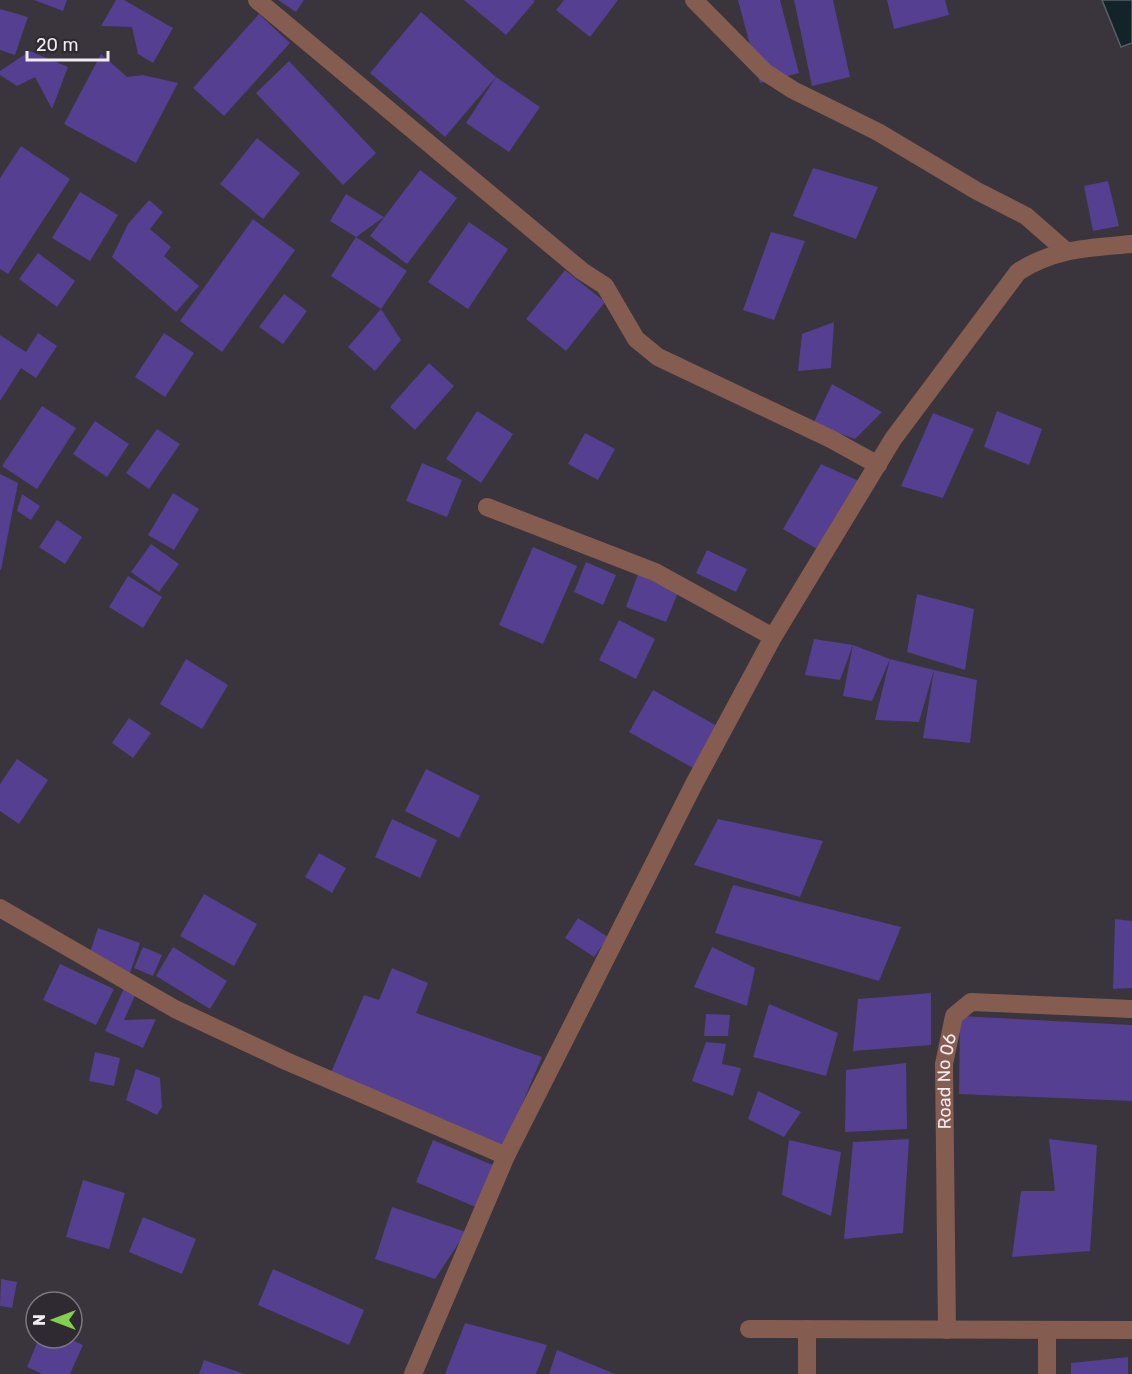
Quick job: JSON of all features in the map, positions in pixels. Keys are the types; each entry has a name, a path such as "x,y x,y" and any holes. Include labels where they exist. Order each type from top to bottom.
{"street":[{"path":"257,0 582,272 605,286 636,339 658,357 831,439 878,465"},
{"path":"694,0 765,72 793,90 878,132 1026,216 1066,251"},
{"path":"413,1374 506,1156 695,782 773,638 893,439 1018,272 1038,259 1066,251 1132,244"},
{"path":"487,507 656,572 773,638"},
{"path":"0,908 175,1008 296,1066 506,1156"},
{"name":"Road No 06","path":"947,1330 944,1064 954,1016 971,1002 1132,1009"},
{"path":"749,1329 1132,1330"},
{"path":"807,1329 807,1374"},
{"path":"1047,1330 1047,1374"}],"water":[{"path":"1102,0 1132,0 1132,43 1121,47"}],"building":[{"path":"34,0 67,0 63,11"},
{"path":"116,0 124,0 173,28 153,63 138,54 132,27 101,26"},
{"path":"278,0 304,0 296,12"},
{"path":"464,0 533,0 535,1 506,35"},
{"path":"564,0 618,0 590,37 556,10"},
{"path":"738,0 780,0 799,73 760,83"},
{"path":"794,0 833,0 850,77 812,86"},
{"path":"887,0 945,0 949,15 894,29"},
{"path":"0,9 28,17 15,55 0,50"},
{"path":"421,12 496,77 445,137 370,73"},
{"path":"259,14 290,43 224,116 193,88"},
{"path":"30,51 68,67 52,109 35,77 17,86 0,75 0,71"},
{"path":"101,54 127,77 143,75 178,83 136,163 64,124"},
{"path":"289,61 376,153 343,185 256,93"},
{"path":"496,77 540,107 509,152 466,123"},
{"path":"257,138 300,173 263,219 220,184"},
{"path":"21,146 70,179 8,274 0,269 0,178"},
{"path":"813,168 878,187 856,239 793,216"},
{"path":"420,170 457,198 407,264 370,236"},
{"path":"1108,181 1119,226 1093,231 1084,186"},
{"path":"80,192 118,215 90,261 52,238"},
{"path":"346,194 384,217 356,237 330,221"},
{"path":"149,200 163,212 150,229 171,247 164,256 199,286 176,312 112,257 128,224"},
{"path":"253,219 295,250 222,352 180,321"},
{"path":"469,222 508,249 468,309 428,282"},
{"path":"771,232 805,241 774,320 743,310"},
{"path":"356,237 407,271 381,309 331,276"},
{"path":"38,253 75,281 57,307 19,279"},
{"path":"565,270 605,302 566,351 526,319"},
{"path":"284,294 307,311 283,344 259,327"},
{"path":"381,309 401,340 375,371 348,347"},
{"path":"834,322 831,368 798,371 802,334"},
{"path":"38,333 57,346 36,378 21,368 0,401 0,335 26,352"},
{"path":"164,333 194,353 165,397 135,377"},
{"path":"429,363 454,386 415,430 390,407"},
{"path":"832,384 882,412 855,439 813,424"},
{"path":"42,406 76,428 37,489 2,466"},
{"path":"477,411 513,434 481,483 446,459"},
{"path":"997,411 1042,429 1029,465 984,447"},
{"path":"933,413 974,429 943,498 901,486"},
{"path":"95,421 129,444 107,477 73,454"},
{"path":"157,429 180,444 149,489 126,473"},
{"path":"585,433 615,449 598,480 568,464"},
{"path":"422,463 462,480 447,517 406,501"},
{"path":"821,464 861,482 822,552 783,529"},
{"path":"0,474 18,483 1,570 0,569"},
{"path":"173,493 199,509 174,550 148,535"},
{"path":"22,494 40,506 31,520 17,511"},
{"path":"57,520 82,537 65,564 39,547"},
{"path":"151,544 179,564 159,592 131,572"},
{"path":"533,547 577,566 543,644 499,625"},
{"path":"707,550 747,569 736,592 696,573"},
{"path":"586,562 616,575 603,605 574,592"},
{"path":"638,574 679,590 666,622 626,607"},
{"path":"128,576 162,597 143,628 109,607"},
{"path":"917,594 974,609 965,670 907,652"},
{"path":"619,620 655,639 636,679 599,660"},
{"path":"814,639 853,645 840,680 805,675"},
{"path":"853,645 890,659 872,701 843,696"},
{"path":"186,659 228,685 202,729 160,704"},
{"path":"890,659 934,670 919,722 875,720"},
{"path":"934,670 977,680 970,743 923,738"},
{"path":"653,690 717,726 693,768 629,732"},
{"path":"129,718 151,733 133,758 112,743"},
{"path":"17,759 48,780 19,824 0,811 0,784"},
{"path":"426,769 480,796 459,838 405,811"},
{"path":"392,819 437,840 420,878 375,857"},
{"path":"718,819 823,841 800,897 694,865"},
{"path":"319,853 346,868 332,893 305,877"},
{"path":"733,885 901,927 879,981 715,933"},
{"path":"204,894 257,924 234,966 180,936"},
{"path":"578,918 608,937 594,957 565,938"},
{"path":"1115,919 1132,921 1132,988 1113,989"},
{"path":"98,928 140,943 130,973 88,958"},
{"path":"143,947 162,955 153,976 134,968"},
{"path":"173,947 227,981 210,1009 156,976"},
{"path":"712,947 755,968 747,1006 694,987"},
{"path":"60,964 114,989 96,1025 43,1000"},
{"path":"392,968 428,983 416,1013 542,1057 503,1149 330,1075 364,995 379,1000"},
{"path":"125,986 137,991 124,1020 156,1019 143,1048 105,1031"},
{"path":"931,993 931,1045 853,1051 858,999"},
{"path":"769,1004 838,1033 826,1076 753,1057"},
{"path":"706,1014 730,1015 728,1036 704,1036"},
{"path":"960,1016 1132,1025 1132,1101 959,1094"},
{"path":"706,1042 726,1044 722,1064 741,1068 733,1096 692,1081"},
{"path":"95,1052 120,1058 114,1086 89,1081"},
{"path":"906,1063 907,1129 845,1132 846,1070"},
{"path":"136,1069 160,1078 162,1107 157,1115 126,1100"},
{"path":"758,1091 801,1112 784,1137 748,1119"},
{"path":"909,1139 903,1233 844,1239 853,1142"},
{"path":"1049,1139 1097,1145 1090,1251 1012,1257 1021,1191 1055,1191"},
{"path":"433,1140 495,1166 478,1208 416,1182"},
{"path":"789,1140 841,1152 831,1216 782,1195"},
{"path":"83,1180 125,1193 109,1249 66,1237"},
{"path":"392,1207 466,1232 435,1279 375,1259"},
{"path":"143,1217 196,1239 182,1274 129,1252"},
{"path":"273,1269 364,1310 349,1345 258,1305"},
{"path":"1,1279 17,1282 12,1308 0,1306"},
{"path":"465,1323 547,1345 536,1374 445,1374"},
{"path":"34,1350 81,1350 70,1374 42,1374 27,1367"},
{"path":"557,1350 615,1374 549,1374"},
{"path":"1128,1357 1128,1374 1071,1374 1071,1363"},
{"path":"204,1360 244,1374 199,1374"}]}
